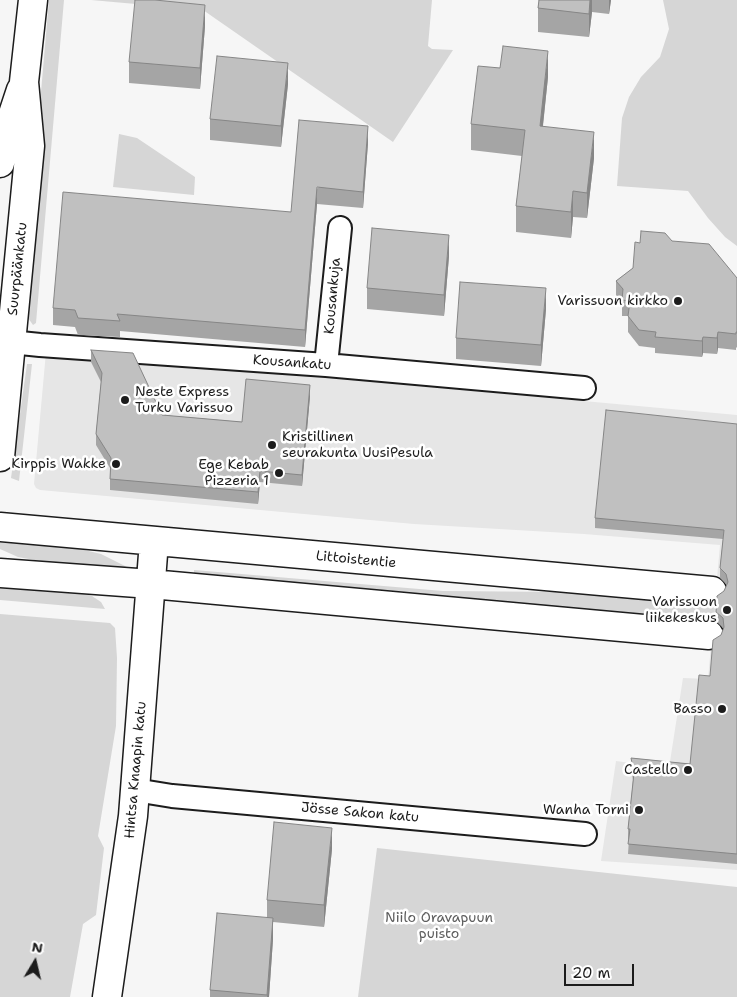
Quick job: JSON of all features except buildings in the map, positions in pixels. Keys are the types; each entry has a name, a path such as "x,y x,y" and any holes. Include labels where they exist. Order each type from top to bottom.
{"main road":[{"name":"Suurpäänkatu","path":"0,457 7,297 30,146 24,82 33,0"},
{"name":"Suurpäänkatu","path":"0,163 7,132 24,82"},
{"name":"Littoistentie","path":"0,527 712,591"},
{"name":"Hintsa Knaapin katu","path":"107,997 135,790 154,541"},
{"path":"0,573 151,584 709,635"}],"street":[{"name":"Kousankuja","path":"326,365 340,228"},
{"name":"Kousankatu","path":"6,342 326,365 584,388"},
{"name":"Jösse Sakon katu","path":"135,790 182,797 585,834"}],"shaded area":[{"path":"46,352 737,415 737,870 601,861 616,761 669,768 683,678 708,679 720,545 584,534 414,524 40,490 34,484"}],"green space":[{"path":"49,0 64,0 36,323 33,325 26,315 23,299"},
{"path":"91,0 432,0 428,46 432,49 453,50 393,142 203,10"},
{"path":"663,0 737,0 737,246 725,237 708,218 688,191 617,186 622,118 629,97 641,77 660,57 669,29"},
{"path":"119,134 137,138 195,177 194,195 113,187"},
{"path":"27,364 32,364 19,481 11,478"},
{"path":"0,542 80,549 101,554 127,567 126,570 18,557 0,549"},
{"path":"194,570 443,591 563,592 715,606 714,620 194,575"},
{"path":"0,587 85,594 101,602 105,609 0,600"},
{"path":"0,614 110,623 115,628 117,658 116,726 98,836 104,848 96,915 83,924 70,997 0,997"},
{"name":"Niilo Oravapuun puisto","path":"377,848 737,887 737,997 358,997"}],"place":[{"name":"Varissuon kirkko","path":"678,301"},
{"name":"Neste Express Turku Varissuo","path":"125,400"},
{"name":"Kristillinen seurakunta UusiPesula","path":"272,445"},
{"name":"Kirppis Wakke","path":"116,464"},
{"name":"Ege Kebab Pizzeria 1","path":"279,473"},
{"name":"Varissuon liikekeskus","path":"727,610"},
{"name":"Basso","path":"722,709"},
{"name":"Castello","path":"688,770"},
{"name":"Wanha Torni","path":"639,810"}]}
